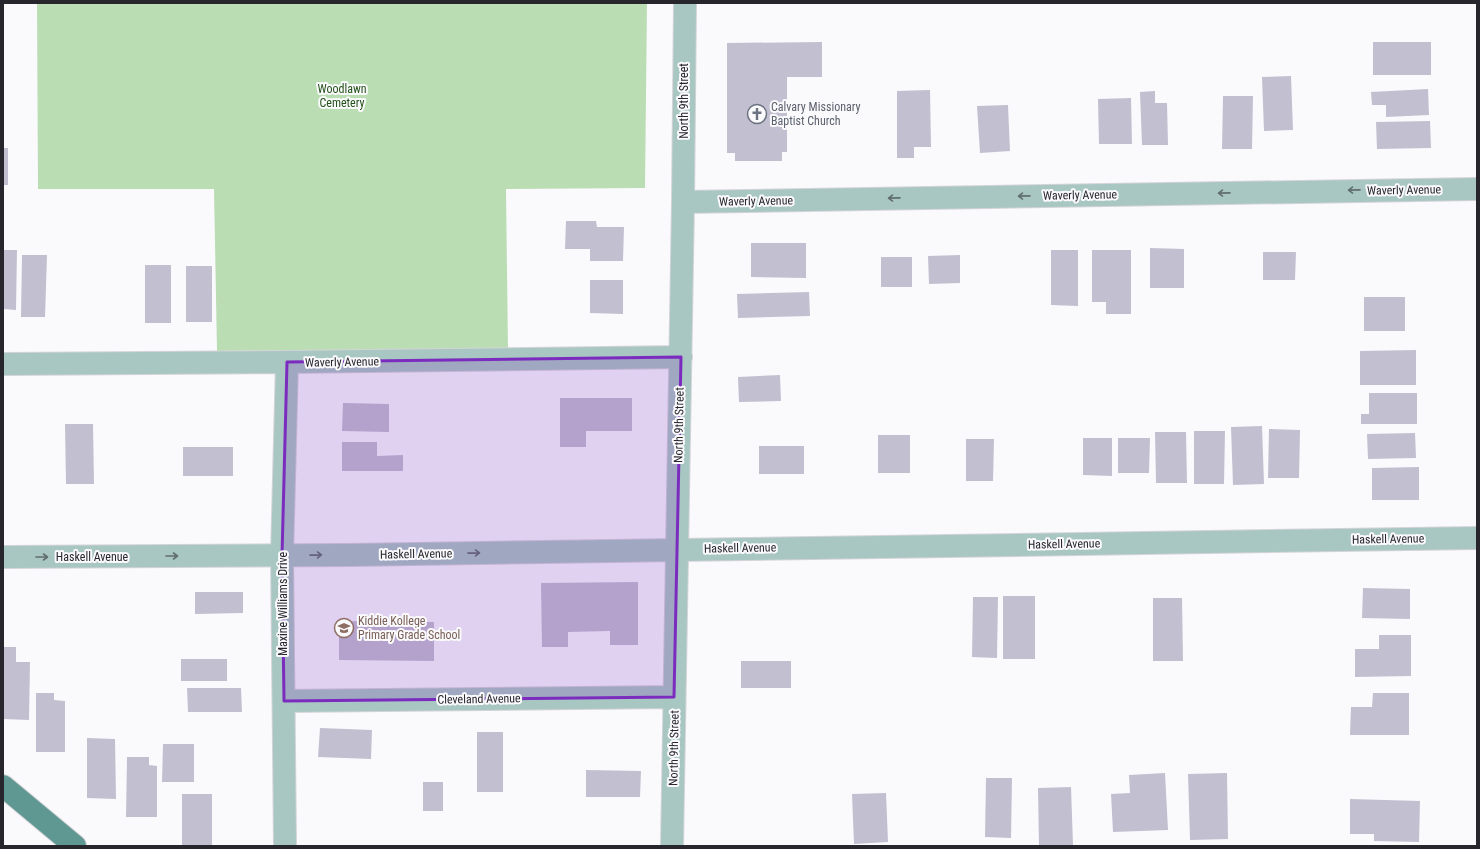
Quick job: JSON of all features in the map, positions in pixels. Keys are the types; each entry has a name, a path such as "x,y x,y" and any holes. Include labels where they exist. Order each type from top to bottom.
{"main road":[{"path":"3,786 75,846"}],"street":[{"name":"North 9th Street","path":"672,846 681,357 685,3"},
{"name":"Waverly Avenue","path":"683,202 1477,189"},
{"name":"Waverly Avenue","path":"3,364 681,357"},
{"name":"Maxine Williams Drive","path":"285,846 282,556 287,362"},
{"name":"Haskell Avenue","path":"3,557 282,556 1477,538"},
{"name":"Cleveland Avenue","path":"284,701 674,697"}],"highlighted area":[{"path":"681,357 674,697 284,701 282,556 287,362"}],"green space":[{"name":"Woodlawn Cemetery","path":"37,3 647,3 645,188 506,189 508,349 217,351 214,189 38,189"}],"building":[{"name":"Calvary Missionary Baptist Church","path":"822,42 822,77 787,77 787,152 782,152 782,161 735,161 735,153 727,153 727,43"},
{"path":"1373,42 1431,42 1431,75 1373,75"},
{"path":"1291,76 1293,130 1264,131 1262,77"},
{"path":"1428,89 1429,115 1386,117 1386,105 1372,105 1371,92"},
{"path":"930,90 931,147 914,147 914,158 897,158 897,91"},
{"path":"1155,91 1155,103 1167,103 1168,145 1142,145 1140,92"},
{"path":"1223,96 1253,96 1252,149 1222,149"},
{"path":"1131,98 1132,144 1099,144 1098,99"},
{"path":"1008,105 1010,151 980,153 977,106"},
{"path":"1430,121 1431,148 1377,149 1376,122"},
{"path":"3,148 8,148 8,185 3,185"},
{"path":"566,221 596,221 597,227 624,227 623,261 590,261 590,249 565,249"},
{"path":"751,243 806,243 806,278 751,277"},
{"path":"1150,248 1184,249 1184,288 1150,288"},
{"path":"3,250 17,250 16,310 3,309"},
{"path":"1051,250 1078,250 1078,306 1051,305"},
{"path":"1092,250 1131,250 1131,314 1106,314 1106,302 1092,302"},
{"path":"1263,252 1296,252 1295,280 1263,280"},
{"path":"22,255 47,255 45,317 21,317"},
{"path":"960,255 960,283 929,284 928,256"},
{"path":"881,257 912,257 912,287 881,287"},
{"path":"145,265 171,265 171,323 145,323"},
{"path":"186,266 212,266 212,322 186,322"},
{"path":"590,280 623,280 623,314 590,313"},
{"path":"809,292 810,316 738,318 737,294"},
{"path":"1364,297 1405,297 1405,331 1364,331"},
{"path":"1416,350 1416,385 1360,385 1360,351"},
{"path":"780,375 781,401 739,402 738,377"},
{"path":"1369,393 1417,393 1417,424 1361,424 1361,414 1369,414"},
{"path":"560,398 632,398 632,431 586,431 586,447 560,447"},
{"path":"343,403 389,404 389,432 342,431"},
{"path":"65,424 93,424 94,484 66,484"},
{"path":"1262,426 1264,484 1233,485 1231,427"},
{"path":"1269,429 1300,430 1299,478 1268,478"},
{"path":"1194,431 1225,431 1224,484 1194,484"},
{"path":"1155,432 1186,432 1187,483 1156,483"},
{"path":"1415,433 1416,458 1368,459 1367,434"},
{"path":"878,435 910,435 910,473 878,473"},
{"path":"1083,438 1112,438 1112,476 1083,475"},
{"path":"1118,438 1150,438 1149,473 1118,473"},
{"path":"966,439 994,439 993,481 966,481"},
{"path":"342,442 377,442 377,456 403,455 403,471 342,471"},
{"path":"759,446 804,446 804,474 759,474"},
{"path":"183,447 233,447 233,476 183,476"},
{"path":"1419,467 1419,500 1372,500 1372,468"},
{"path":"638,582 638,645 610,645 610,631 568,632 568,647 542,647 541,583"},
{"path":"1363,588 1410,589 1410,619 1362,618"},
{"path":"195,592 243,592 243,613 195,614"},
{"path":"1003,596 1035,596 1035,659 1003,659"},
{"path":"973,597 998,597 997,658 972,657"},
{"path":"1153,598 1182,598 1183,661 1153,661"},
{"path":"339,621 434,622 434,661 339,660"},
{"path":"1379,635 1411,635 1411,676 1355,677 1355,649 1379,649"},
{"path":"3,647 16,647 16,662 30,662 29,720 3,719"},
{"path":"181,659 227,659 227,681 181,681"},
{"path":"741,661 791,661 791,688 741,688"},
{"path":"187,688 241,688 242,712 188,712"},
{"path":"36,693 54,693 54,700 65,701 65,752 36,752"},
{"path":"1373,693 1409,693 1409,735 1350,735 1351,707 1372,707"},
{"path":"320,728 372,730 371,759 318,757"},
{"path":"477,732 503,732 503,792 477,792"},
{"path":"87,738 115,739 116,799 87,798"},
{"path":"163,744 194,744 194,782 162,782"},
{"path":"127,757 149,757 149,765 157,766 157,817 126,817"},
{"path":"586,770 641,771 640,797 586,797"},
{"path":"1165,773 1168,830 1113,832 1111,794 1130,793 1129,775"},
{"path":"1227,773 1228,839 1190,840 1188,774"},
{"path":"986,778 1012,778 1011,838 985,837"},
{"path":"423,782 443,782 443,811 423,811"},
{"path":"1071,787 1073,845 1039,846 1038,788"},
{"path":"886,793 888,842 854,844 852,794"},
{"path":"182,794 212,794 212,846 182,846"},
{"path":"1350,799 1420,801 1419,842 1374,841 1374,834 1350,834"}],"place":[{"name":"Calvary Missionary Baptist Church","path":"757,114"},
{"name":"Kiddie Kollege Primary Grade School","path":"344,628"}]}
